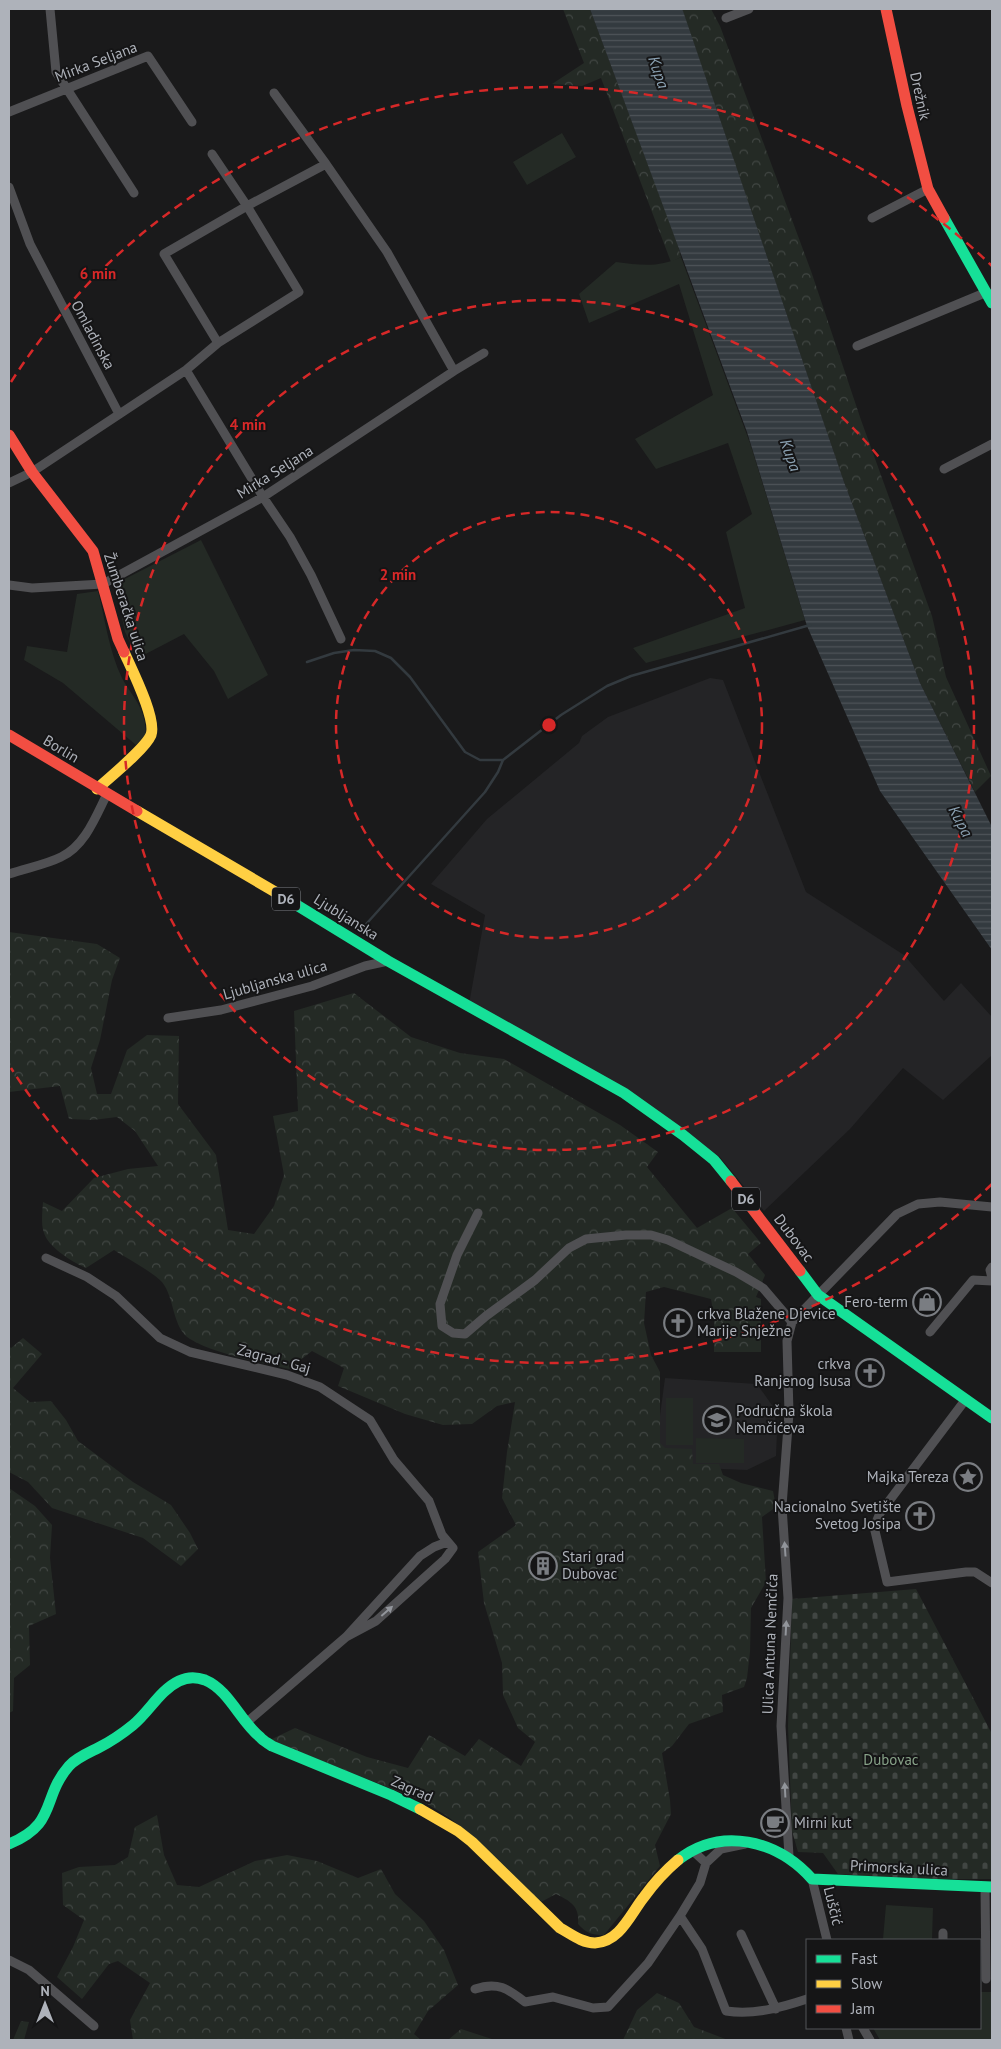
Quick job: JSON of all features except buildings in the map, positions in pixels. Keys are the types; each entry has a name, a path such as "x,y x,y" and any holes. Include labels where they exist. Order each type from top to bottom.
{"main road":[{"name":"Drežnik","path":"886,9 906,106 928,189 992,303"},
{"name":"Žumberačka ulica","path":"9,434 32,472 93,551 118,639 144,697 151,720 152,733 146,743 102,792"},
{"name":"Borlin","path":"9,735 102,792"},
{"name":"Ljubljanska","path":"102,792 339,930 388,962 475,1010"},
{"name":"Dubovac","path":"475,1010 624,1093 714,1160 756,1211 818,1295 992,1418"},
{"name":"Zagrad","path":"9,1844 25,1837 45,1817 58,1784 69,1766 77,1759 122,1735 137,1722 172,1684 183,1679 196,1678 210,1681 259,1737 272,1746 433,1815 459,1832 560,1928 576,1938 599,1943 614,1935 656,1880 668,1868 707,1843 722,1840 740,1841 769,1848 789,1856 812,1879"},
{"name":"Primorska ulica","path":"812,1879 988,1887"}],"street":[{"path":"50,9 56,72 134,193"},
{"path":"726,18 749,9"},
{"name":"Mirka Seljana","path":"9,112 148,56 192,122"},
{"path":"274,93 387,252 454,370"},
{"path":"9,483 32,472 186,370 218,344 299,292 247,206 212,154"},
{"path":"218,344 164,254 247,206 326,164"},
{"name":"Omladinska","path":"9,187 30,244 119,414"},
{"path":"872,218 928,189"},
{"path":"857,346 987,292"},
{"name":"Mirka Seljana","path":"103,584 264,498 454,370 484,353"},
{"path":"186,370 290,537 311,575 341,639"},
{"path":"944,469 992,444"},
{"path":"9,585 32,588 103,584"},
{"path":"9,874 61,857 72,850 89,830 102,792"},
{"name":"Ljubljanska ulica","path":"168,1018 221,1010 312,986 365,966 388,962"},
{"path":"478,1213 457,1255 440,1304 442,1326 453,1333 465,1334 534,1280 569,1248 586,1239 626,1235 651,1235 668,1240 736,1272 763,1288 792,1322 897,1214 918,1204 940,1202 992,1207"},
{"name":"Zagrad - Gaj","path":"46,1258 87,1277 116,1296 160,1338 190,1352 287,1374 320,1387 370,1420 394,1460 429,1501 450,1545"},
{"path":"930,1332 973,1280 992,1279 990,1270 992,1267"},
{"name":"Ulica Antuna Nemčića","path":"789,1856 781,1726 788,1598 782,1506 789,1413 787,1341 792,1322"},
{"path":"966,1400 880,1513 875,1525 875,1531 887,1582 975,1572 992,1583"},
{"path":"246,1723 346,1637 420,1556 434,1547 450,1545 445,1559 376,1621 346,1637"},
{"path":"475,1989 487,1985 506,1988 525,2002 553,1997 593,2008 608,2007 648,1963 680,1916 700,1883 706,1863 721,1849 749,1844"},
{"path":"693,1851 706,1863"},
{"name":"Luščić","path":"812,1879 827,1939"},
{"name":"Primorska ulica","path":"986,1979 988,1887"},
{"path":"680,1916 702,1949 726,2011 740,2013 776,2009 806,1999"},
{"path":"741,1934 776,2009"},
{"path":"9,1960 29,1970 94,2026"}],"shaded area":[{"path":"710,678 723,680 806,892 904,955 944,1001 961,983 992,1017 992,1057 943,1100 903,1068 850,1129 764,1211 719,1156 469,1004 485,915 431,884 487,819 579,743 582,736 608,717"},
{"name":"Područna škola Nemčićeva","path":"665,1378 757,1384 774,1408 777,1432 776,1456 747,1470 675,1467 655,1453"}],"green space":[{"path":"563,9 590,9 677,242 681,257 671,262 601,78 582,86 552,84 584,63"},
{"path":"682,9 711,9 720,26 811,271 861,420 932,616 946,677 991,776 975,792 920,683 844,482"},
{"path":"562,133 576,157 527,185 513,162"},
{"path":"681,257 750,443 805,620 646,663 633,648 745,608 726,532 752,514 728,443 656,469 635,439 713,395 679,284 589,323 579,294 616,262 641,265 657,264"},
{"path":"201,540 268,675 228,699 214,671 184,634 138,658 125,632 115,584"},
{"path":"98,591 118,668 144,717 146,734 136,745 63,683 24,660 27,646 67,652 77,594"},
{"path":"9,932 97,944 120,958 112,980 100,1040 91,1068 97,1094 111,1094 127,1050 147,1035 179,1036 178,1104 216,1155 228,1230 254,1234 274,1206 284,1175 273,1116 298,1111 294,1011 354,993 411,1037 460,1053 504,1059 620,1125 658,1152 647,1167 697,1228 732,1208 761,1243 748,1254 765,1275 756,1297 761,1299 761,1352 714,1352 714,1317 711,1299 664,1287 646,1292 644,1323 651,1355 660,1372 660,1443 665,1448 692,1449 693,1464 719,1464 723,1475 741,1483 773,1491 776,1507 762,1517 766,1582 751,1608 750,1652 744,1687 722,1695 723,1712 689,1724 672,1746 662,1753 671,1814 655,1845 660,1866 604,1935 590,1933 581,1927 578,1924 576,1908 556,1894 541,1902 470,1834 447,1816 422,1801 270,1740 295,1728 367,1757 408,1768 429,1735 465,1756 479,1739 521,1766 535,1742 518,1728 503,1695 502,1663 484,1603 478,1552 516,1525 502,1498 515,1402 497,1406 472,1424 443,1425 405,1414 338,1386 344,1368 312,1351 289,1369 238,1357 200,1344 184,1334 162,1282 146,1270 114,1250 86,1268 55,1248 46,1237 42,1225 43,1202 62,1211 94,1178 128,1169 158,1166 135,1131 117,1117 93,1120 69,1119 60,1086 9,1092"},
{"path":"23,1338 42,1354 13,1388 30,1402 51,1401 66,1420 78,1441 133,1482 171,1505 190,1533 198,1549 181,1566 143,1538 52,1508 28,1482 9,1472 9,1346 11,1348"},
{"path":"666,1398 693,1398 693,1445 666,1445"},
{"path":"696,1438 744,1439 744,1463 696,1463"},
{"path":"9,1488 35,1506 52,1525 50,1558 56,1614 29,1626 30,1665 14,1678 13,1711 9,1713"},
{"name":"Dubovac","path":"916,1589 992,1734 992,1879 915,1879 838,1874 823,1853 798,1852 792,1831 788,1726 792,1599"},
{"path":"157,1815 164,1855 177,1885 199,1887 255,1861 287,1855 317,1861 358,1878 381,1869 395,1894 424,1921 444,1950 458,1985 428,2011 414,2034 421,2040 133,2040 130,2020 150,1983 118,1961 109,1964 82,1999 57,1977 73,1947 84,1920 63,1905 62,1873 79,1867 115,1865 128,1857 135,1827"},
{"path":"886,1905 933,1908 932,1939 883,1939"},
{"path":"981,1992 992,1992 992,2040 880,2040 874,2029 981,2029"},
{"path":"657,1993 679,2003 694,2027 728,2040 623,2040 637,2010"},
{"path":"21,2021 29,2022 24,2040 13,2040"},
{"path":"461,2029 495,2040 448,2040"}],"water":[{"name":"Kupa","path":"590,9 682,9 683,11 844,482 920,683 992,827 992,950 880,791 807,626 747,432"}],"waterway":[{"path":"307,662 334,653 354,650 375,651 391,658 410,677 465,752 480,760 503,760 561,715 607,686 631,676 810,625"},
{"path":"359,932 485,792 498,772 503,760"}],"traffic: fast":[{"path":"944,218 992,303"},
{"path":"277,893 388,961 624,1093 683,1135 714,1160 731,1181"},
{"path":"800,1271 818,1295 992,1418"},
{"path":"9,1844 35,1828 47,1810 60,1778 72,1763 125,1732 139,1720 160,1695 172,1685 189,1678 205,1680 221,1691 246,1723 272,1746 391,1795 420,1809"},
{"path":"678,1860 695,1849 712,1843 748,1842 766,1847 782,1855 812,1879 992,1887"}],"traffic: slow":[{"path":"97,789 135,755 151,735 152,727 147,706 124,652"},
{"path":"137,811 277,893"},
{"path":"420,1809 458,1831 472,1842 560,1928 590,1943 604,1941 618,1932 652,1887 678,1860"}],"traffic: jam":[{"path":"886,9 907,106 928,189 944,218"},
{"path":"9,435 32,472 93,551 118,639 124,652"},
{"path":"9,735 137,811"},
{"path":"731,1181 800,1271"}],"place":[{"name":"Fero-term","path":"927,1302"},
{"name":"crkva Blažene Djevice Marije Snježne","path":"678,1323"},
{"name":"crkva Ranjenog Isusa","path":"870,1373"},
{"name":"Područna škola Nemčićeva","path":"717,1420"},
{"name":"Majka Tereza","path":"968,1477"},
{"name":"Nacionalno Svetište Svetog Josipa","path":"920,1516"},
{"name":"Stari grad Dubovac","path":"543,1566"},
{"name":"Mirni kut","path":"775,1823"}]}
